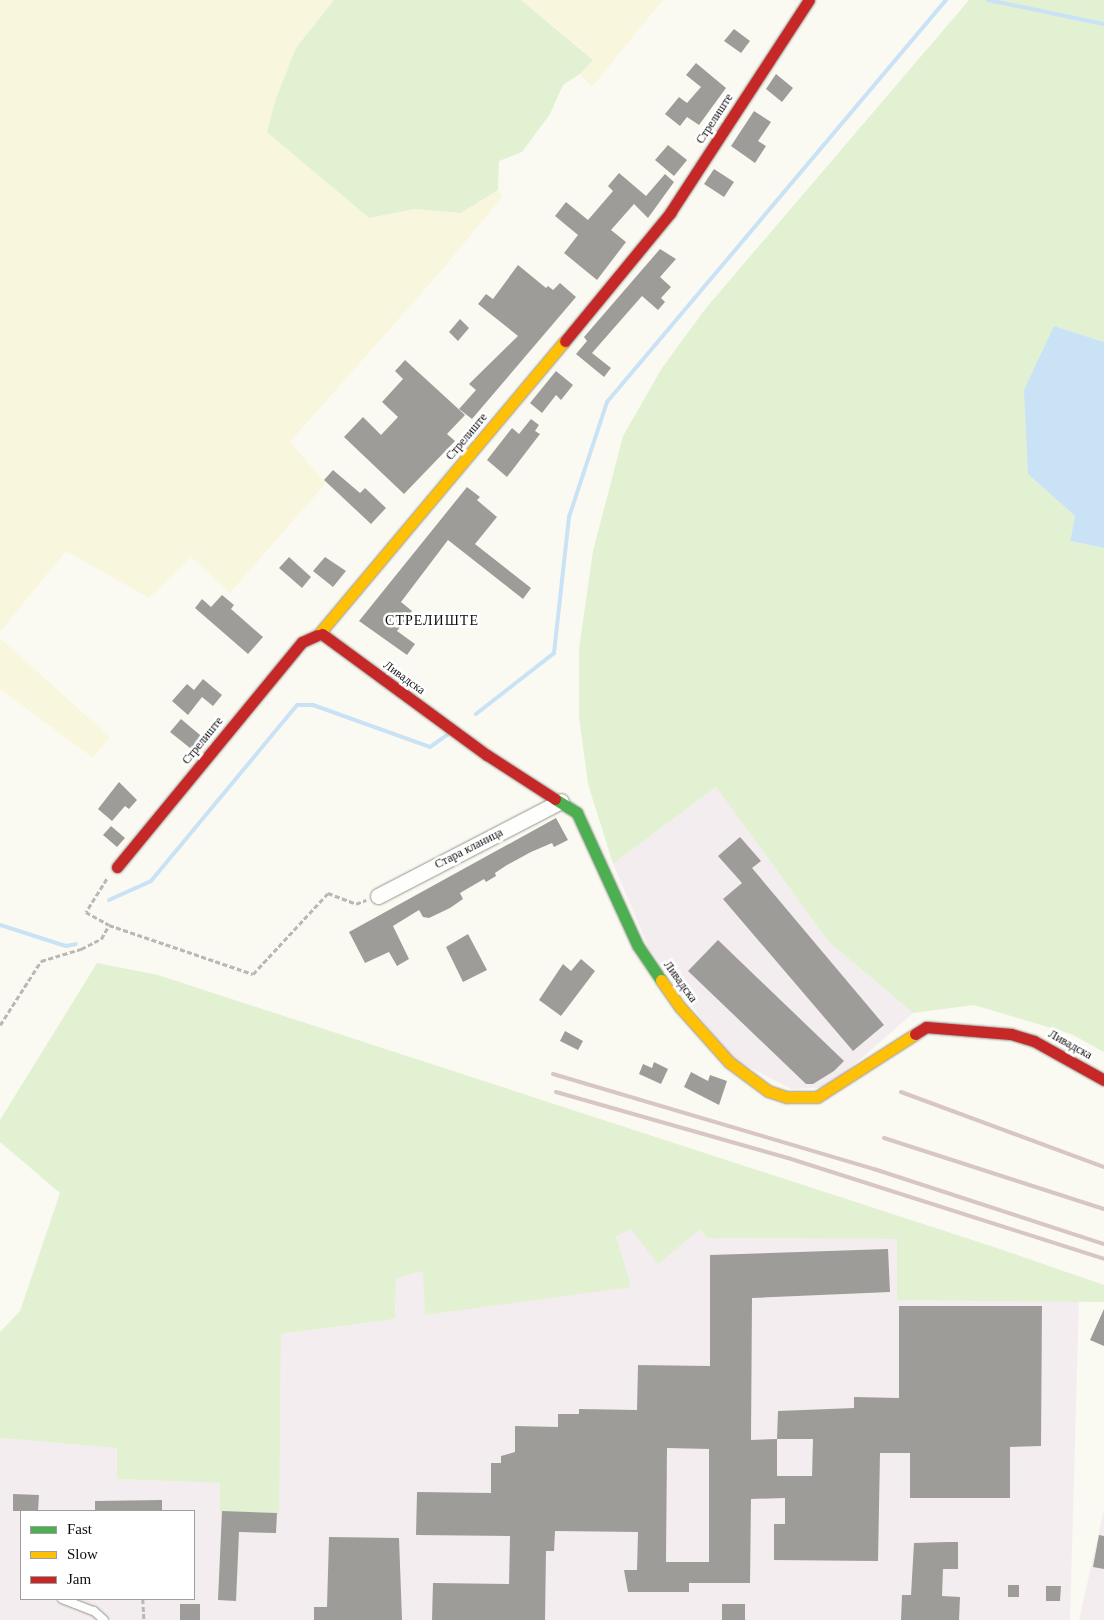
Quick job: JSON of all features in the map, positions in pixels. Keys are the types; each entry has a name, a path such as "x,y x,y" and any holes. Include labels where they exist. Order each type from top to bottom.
{"street":[{"name":"Стрелиште","path":"117,867 302,642 322,634 670,213 809,0"},
{"name":"Ливадска","path":"322,634 487,755 577,812 638,946 680,1007 730,1062 768,1091 787,1097 817,1097 926,1026 1011,1034 1034,1041 1104,1080"},
{"name":"Стара кланица","path":"378,896 560,801"}],"lane":[{"path":"65,1600 94,1611 104,1620"}],"path":[{"path":"117,867 95,894 86,912 110,925 253,974 328,893 356,904 378,896"},
{"path":"0,1025 41,961 81,950 101,940 110,925"},
{"path":"144,1600 144,1620"}],"shaded area":[{"path":"716,787 829,942 913,1013 829,1087 791,1089 730,1057 649,948 613,864"},
{"path":"630,1229 700,1229 706,1238 897,1239 898,1300 1079,1300 1070,1620 0,1620 0,1438 117,1448 118,1479 221,1483 278,1515 281,1334 395,1319 396,1277 424,1270 425,1315 630,1286 616,1236"},
{"path":"1104,1509 1104,1620 1079,1620"}],"green space":[{"path":"0,0 334,0 296,48 369,218 415,209 461,213 498,190 502,197 442,270 290,442 326,483 230,593 191,557 149,598 66,551 0,632"},
{"path":"334,0 521,0 593,60 580,74 563,85 550,114 522,152 499,161 498,190 461,213 415,209 369,218 267,132 275,101 296,48"},
{"path":"521,0 663,0 592,87 580,74 593,59"},
{"path":"969,0 1104,0 1104,342 1054,326 1028,474 1075,516 1070,541 1104,548 1104,1052 1071,1034 974,1005 913,1013 829,942 716,787 613,864 588,784 579,717 579,649 593,551 623,436 662,368 706,308"},
{"path":"0,638 110,737 93,758 0,689"},
{"path":"97,963 158,975 997,1248 1104,1285 1104,1302 897,1300 897,1239 706,1238 700,1229 658,1264 631,1229 616,1236 631,1287 425,1315 423,1271 396,1278 395,1319 281,1334 279,1515 220,1513 220,1483 117,1479 117,1448 0,1438 0,1332 20,1311 60,1193 0,1142 0,1120"}],"water":[{"path":"1054,326 1104,342 1104,548 1070,541 1075,516 1028,474 1024,390"}],"building":[{"path":"734,29 750,41 741,53 724,41"},
{"path":"696,63 726,88 699,125 687,117 680,126 665,114 679,97 687,103 701,87 686,75"},
{"path":"776,74 793,88 782,102 766,89"},
{"path":"754,111 771,122 758,141 766,146 755,163 731,146"},
{"path":"668,145 687,160 674,176 655,160"},
{"path":"714,169 734,182 724,197 704,184"},
{"path":"619,173 646,196 665,174 674,182 648,218 634,204 611,230 626,242 597,280 564,253 578,235 555,216 566,202 588,220 613,191 608,186"},
{"path":"660,249 676,259 660,277 671,287 661,298 665,302 658,310 642,296 592,353 611,368 604,377 576,354 587,341 584,337"},
{"path":"518,265 546,288 548,286 553,290 560,283 576,297 472,419 459,409 476,390 469,384 518,336 478,304 486,294 493,299"},
{"path":"460,319 469,328 458,341 449,332"},
{"path":"405,360 465,415 447,434 455,441 404,494 344,437 363,417 381,435 398,417 382,402 403,379 395,371"},
{"path":"556,371 573,385 561,400 556,395 542,413 530,403"},
{"path":"531,419 539,425 535,431 540,434 507,477 487,460 512,428 519,434"},
{"path":"333,470 360,493 365,488 386,508 371,524 324,480"},
{"path":"467,487 480,497 477,500 497,517 475,544 531,588 523,599 448,540 401,602 412,611 397,631 415,644 407,655 359,621"},
{"path":"289,557 311,577 302,588 279,568"},
{"path":"325,557 346,571 333,587 313,571"},
{"path":"222,595 234,605 231,609 263,637 248,654 195,608 202,599 211,607"},
{"path":"203,679 222,695 213,706 202,697 188,715 172,701 187,684 194,690"},
{"path":"181,719 206,740 195,752 170,732"},
{"path":"119,782 137,800 129,809 125,806 112,821 98,809"},
{"path":"556,818 568,840 554,847 552,843 507,865 495,873 496,876 486,882 484,879 460,893 463,899 450,908 429,918 423,917 419,910 393,926 409,959 397,966 389,952 365,963 349,932"},
{"path":"111,826 125,838 117,847 103,835"},
{"path":"740,837 761,861 752,868 884,1025 853,1051 723,899 742,883 718,856"},
{"path":"468,934 487,970 463,982 446,947"},
{"path":"718,940 844,1061 834,1071 813,1084 806,1084 688,971"},
{"path":"581,959 595,971 561,1016 539,1000 563,964 571,971"},
{"path":"565,1031 583,1041 578,1050 560,1041"},
{"path":"654,1062 668,1069 661,1084 639,1074 643,1064 652,1068"},
{"path":"691,1072 708,1081 710,1075 727,1081 719,1105 684,1087"},
{"path":"888,1249 890,1292 752,1298 751,1440 777,1439 778,1411 854,1408 854,1397 899,1398 899,1306 1042,1306 1041,1446 1010,1447 1010,1498 910,1498 910,1453 880,1453 878,1561 774,1560 774,1524 785,1524 785,1498 751,1499 750,1583 689,1583 689,1592 628,1592 624,1570 637,1570 638,1532 555,1531 554,1551 546,1551 545,1620 432,1620 433,1583 509,1584 510,1536 416,1535 417,1492 491,1493 491,1463 501,1463 501,1456 515,1452 515,1426 558,1427 558,1414 579,1414 579,1409 637,1410 638,1365 710,1366 710,1255","holes":["777,1439 813,1439 812,1476 777,1476","667,1448 709,1449 709,1562 666,1562"]},
{"path":"1104,1309 1104,1346 1090,1340"},
{"path":"13,1494 39,1495 38,1510 13,1511"},
{"path":"162,1500 162,1510 95,1510 95,1501"},
{"path":"222,1511 277,1513 276,1533 239,1532 236,1601 218,1600"},
{"path":"1099,1535 1104,1536 1104,1569 1093,1567"},
{"path":"329,1537 399,1538 402,1620 314,1620 314,1607 327,1607"},
{"path":"958,1542 958,1569 943,1569 942,1596 960,1597 959,1620 901,1620 902,1595 911,1595 914,1543"},
{"path":"1008,1585 1019,1585 1019,1597 1008,1597"},
{"path":"1046,1586 1061,1586 1060,1601 1046,1601"},
{"path":"180,1604 200,1604 200,1620 180,1620"},
{"path":"722,1604 745,1604 745,1620 722,1620"}],"waterway":[{"path":"476,714 554,653 569,517 607,402 946,0"},
{"path":"988,0 1104,24"},
{"path":"109,900 151,881 297,705 313,705 430,747 447,735"},
{"path":"0,925 66,946 76,944"}],"railway":[{"path":"553,1074 874,1169 1104,1244"},
{"path":"556,1092 788,1158 1104,1259"},
{"path":"901,1092 1104,1167"},
{"path":"884,1138 1104,1209"}],"traffic: fast":[{"path":"555,799 577,813 638,946 661,980"}],"traffic: slow":[{"path":"318,635 565,341"},
{"path":"661,980 680,1007 729,1062 768,1091 787,1097 817,1097 915,1034"}],"traffic: jam":[{"path":"565,341 670,213 809,0"},
{"path":"322,634 487,755 555,799"},
{"path":"117,867 302,642 318,635"},
{"path":"915,1034 926,1027 1011,1034 1034,1041 1104,1080"}],"district":[{"name":"СТРЕЛИШТЕ","path":"432,621"}]}
